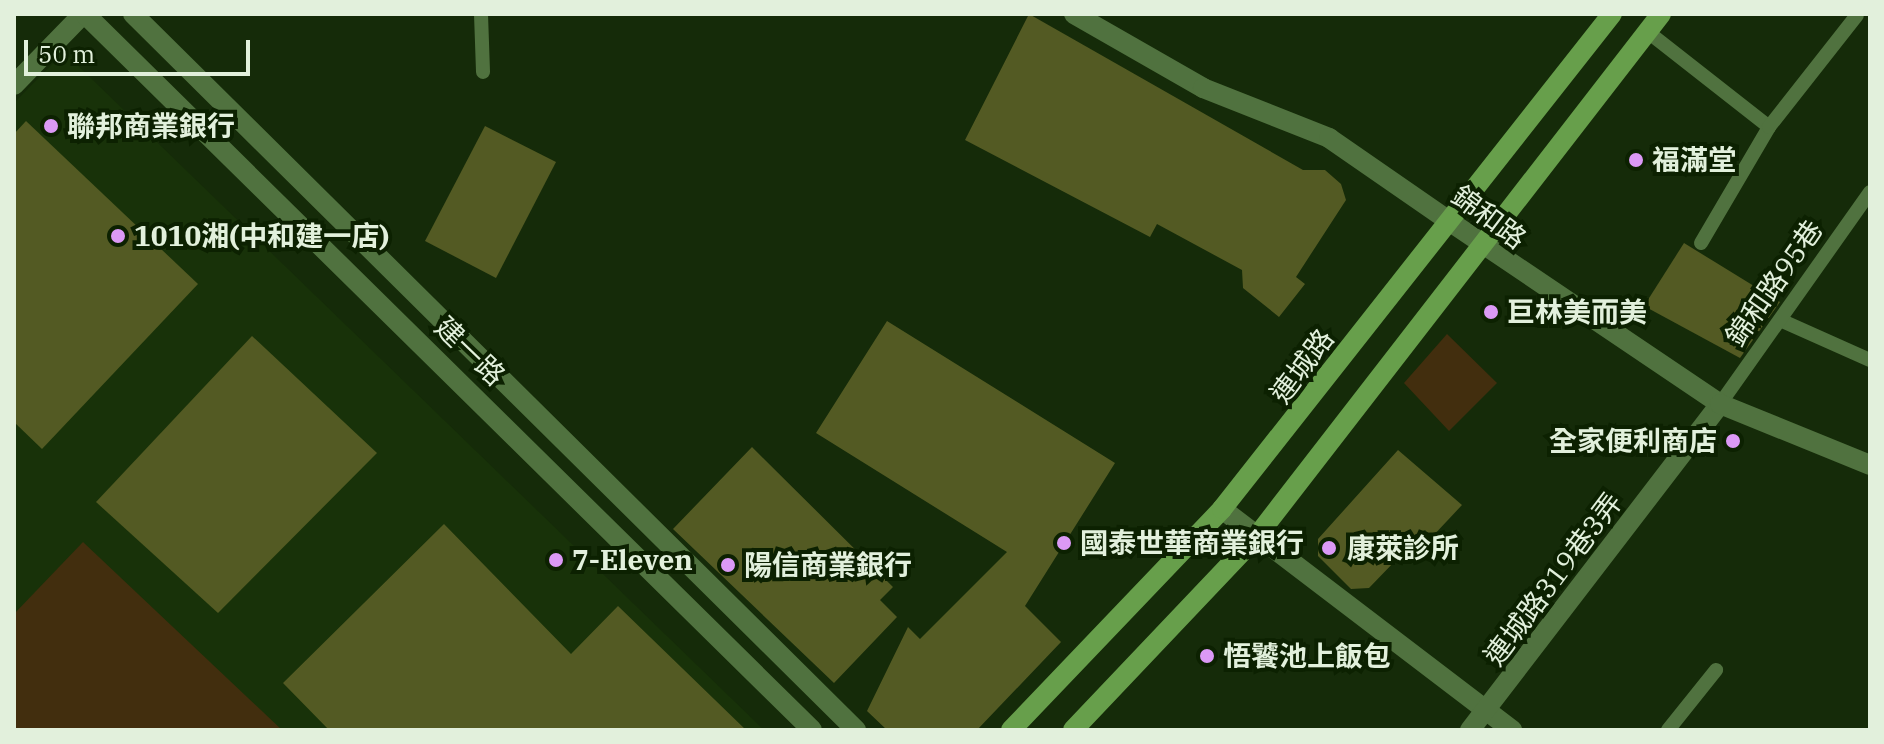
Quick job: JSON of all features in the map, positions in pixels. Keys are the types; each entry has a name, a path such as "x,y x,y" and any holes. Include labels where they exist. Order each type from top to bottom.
{"main road":[{"name":"連城路","path":"1011,730 1222,509 1446,219 1612,14"},
{"path":"1073,730 1257,536 1484,250 1661,14"}],"street":[{"path":"14,85 84,14"},
{"name":"建一路","path":"84,14 812,730"},
{"name":"建一路","path":"133,14 856,730"},
{"name":"錦和路","path":"1074,14 1203,88 1329,138 1446,219 1484,250 1720,404 1870,465"},
{"name":"連城路319巷3弄","path":"1470,730 1720,404"},
{"path":"1222,509 1512,730"}],"lane":[{"path":"481,14 483,72"},
{"path":"1701,243 1769,127 1857,15"},
{"path":"1648,32 1769,127"},
{"name":"錦和路95巷","path":"1720,404 1864,212 1870,192"},
{"path":"1780,320 1870,360"},
{"path":"1668,730 1716,670"}],"shaded area":[{"path":"64,52 764,730 14,730 14,103"},
{"path":"1447,334 1497,383 1449,431 1404,383"},
{"path":"83,542 282,730 14,730 14,614"}],"building":[{"path":"1029,14 1303,170 1325,170 1341,184 1346,200 1296,277 1305,284 1279,317 1243,288 1242,270 1157,224 1150,237 965,140"},
{"path":"26,121 198,284 42,449 14,422 14,134"},
{"path":"485,126 556,162 496,278 425,241"},
{"path":"1684,243 1780,302 1740,358 1644,306"},
{"path":"887,321 1115,463 1025,606 1061,642 977,730 887,730 867,711 908,627 920,639 1007,552 816,433"},
{"path":"252,336 377,453 218,613 96,502"},
{"path":"752,447 893,587 880,600 897,617 834,683 673,529"},
{"path":"1398,450 1462,505 1432,537 1425,530 1369,588 1351,589 1318,556 1318,539"},
{"path":"444,524 571,654 618,606 746,730 329,730 283,683"}],"place":[{"name":"聯邦商業銀行","path":"51,126"},
{"name":"福滿堂","path":"1636,160"},
{"name":"1010湘(中和建一店)","path":"118,236"},
{"name":"巨林美而美","path":"1491,312"},
{"name":"全家便利商店","path":"1733,441"},
{"name":"國泰世華商業銀行","path":"1064,543"},
{"name":"康萊診所","path":"1329,548"},
{"name":"7-Eleven","path":"556,560"},
{"name":"陽信商業銀行","path":"728,565"},
{"name":"悟饕池上飯包","path":"1207,656"}]}
